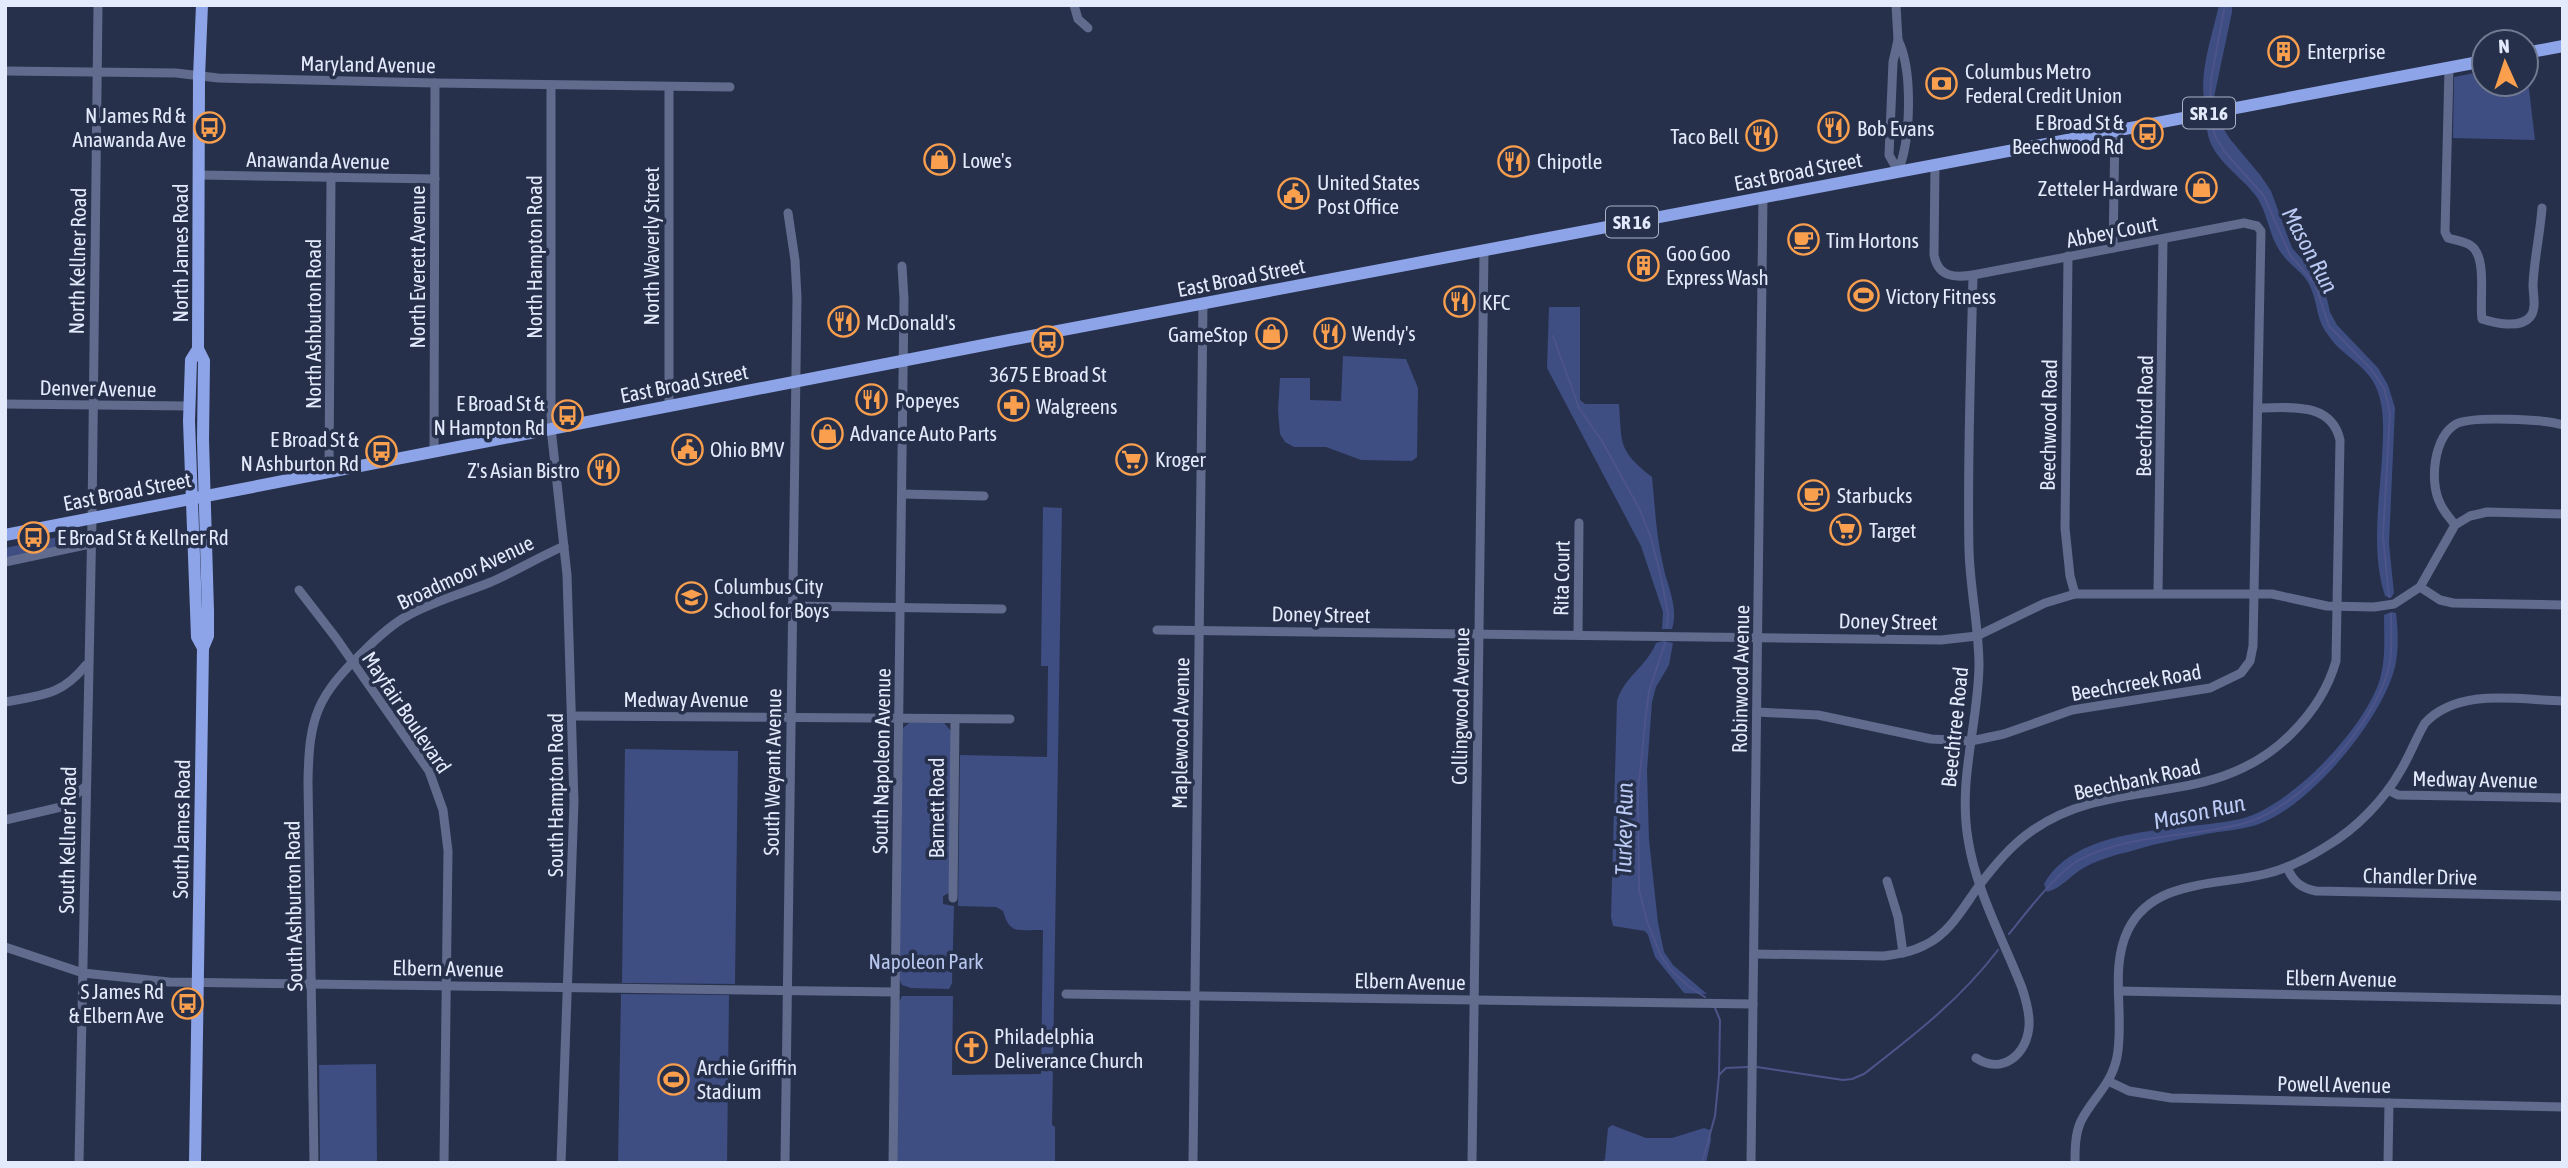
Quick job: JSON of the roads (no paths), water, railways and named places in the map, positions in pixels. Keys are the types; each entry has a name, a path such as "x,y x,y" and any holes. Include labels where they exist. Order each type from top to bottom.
{"main road":[{"name":"North James Road","path":"192,498 189,406 191,360 198,349 199,76 202,5"},
{"path":"2540,50 2563,46"},
{"name":"East Broad Street","path":"5,535 902,360 2470,64"},
{"path":"198,349 204,361 203,440 208,636 203,648"},
{"name":"South James Road","path":"192,498 197,637 203,648 195,1163"}],"street":[{"name":"North Kellner Road","path":"92,518 98,5"},
{"path":"1073,5 1078,19 1088,29"},
{"path":"1896,5 1898,40 1893,62 1889,155 1898,171"},
{"path":"1898,40 1906,62 1907,111 1905,154 1898,171"},
{"path":"1893,62 1906,62"},
{"path":"2449,68 2445,232 2448,238 2470,244 2478,254 2481,266 2482,319 2494,323 2522,323 2530,317 2534,306 2533,285 2542,208"},
{"name":"Maryland Avenue","path":"5,71 176,73 199,76 435,83 730,87"},
{"name":"North Everett Avenue","path":"434,451 435,83"},
{"name":"North Hampton Road","path":"551,85 551,428"},
{"name":"North Waverly Street","path":"669,87 669,405"},
{"path":"1891,111 1907,111"},
{"path":"2113,248 2115,131"},
{"path":"1935,164 1933,249 1936,263 1939,269 1951,276 1973,275"},
{"name":"Anawanda Avenue","path":"200,175 435,179"},
{"name":"North Ashburton Road","path":"329,471 331,177"},
{"name":"Robinwood Avenue","path":"1751,1163 1763,197"},
{"name":"South Weyant Avenue","path":"785,1163 796,279 788,214"},
{"name":"Abbey Court","path":"1973,275 2244,223 2257,226"},
{"name":"Beechcreek Road","path":"1757,712 1818,715 1931,739 1971,741 2004,734 2072,710 2210,688 2234,678 2247,667 2252,653 2254,594 2262,238 2257,226"},
{"name":"Beechford Road","path":"2158,593 2163,239"},
{"name":"Collingwood Avenue","path":"1472,1163 1484,250"},
{"name":"Beechwood Road","path":"2068,257 2065,528 2075,594"},
{"name":"South Napoleon Avenue","path":"893,1163 901,606 902,266"},
{"name":"Beechtree Road","path":"1973,275 1969,543 1977,636 1978,693 1964,790 1965,816 1979,886 2022,988 2029,1027 2019,1051 2007,1062 1987,1065 1976,1058"},
{"name":"Maplewood Avenue","path":"1192,1163 1203,303"},
{"name":"Denver Avenue","path":"5,404 189,406"},
{"name":"Beechbank Road","path":"1754,954 1884,956 1926,945 1946,930 2016,843 2051,819 2091,802 2193,786 2225,776 2251,765 2300,726 2326,687 2336,661 2341,449 2337,429 2328,417 2314,410 2258,408"},
{"path":"2455,525 2436,494 2437,456 2446,432 2462,421 2472,419 2546,421 2563,425"},
{"name":"South Hampton Road","path":"551,428 564,547 573,716 574,802 561,1163"},
{"path":"902,494 985,495"},
{"path":"2563,514 2487,512 2470,516 2455,525 2420,587 2440,600 2453,603 2563,605"},
{"name":"South Kellner Road","path":"79,1163 92,518"},
{"name":"Rita Court","path":"1578,634 1580,523"},
{"path":"5,562 90,544"},
{"name":"Broadmoor Avenue","path":"353,662 407,615 493,581 564,547"},
{"name":"Doney Street","path":"1157,630 1941,640 1977,636 2045,603 2075,594 2272,594 2337,607 2374,607 2394,604 2420,587"},
{"name":"Mayfair Boulevard","path":"299,590 429,771 443,810 448,850 444,1163"},
{"path":"791,606 1002,609"},
{"name":"South Ashburton Road","path":"314,1163 308,782 310,744 313,725 323,697 353,662"},
{"path":"5,702 48,694 63,688 87,664"},
{"path":"2075,1163 2076,1135 2081,1122 2108,1081 2118,1052 2121,950 2125,937 2134,921 2157,898 2178,890 2243,879 2287,867 2330,844 2369,812 2388,790 2425,723 2453,703 2474,699 2563,701"},
{"name":"Medway Avenue","path":"573,716 1010,719"},
{"name":"Barnett Road","path":"953,898 955,719"},
{"path":"5,820 61,807 86,786"},
{"name":"Medway Avenue","path":"2388,790 2398,794 2563,798"},
{"name":"Chandler Drive","path":"2287,867 2301,887 2316,891 2563,896"},
{"path":"1886,880 1898,917 1903,953"},
{"name":"Elbern Avenue","path":"5,947 83,973 139,980 895,992"},
{"name":"Elbern Avenue","path":"2119,991 2563,1000"},
{"name":"Elbern Avenue","path":"1066,994 1754,1004"},
{"name":"Powell Avenue","path":"2108,1081 2129,1091 2171,1098 2563,1107"},
{"path":"2388,1163 2389,1103"}],"waterway":[{"name":"Mason Run","path":"2210,100 2211,79 2225,5"},
{"name":"Mason Run","path":"2212,123 2215,136 2224,151 2264,196 2290,255 2315,284 2329,326 2370,368 2384,388 2390,413 2383,537 2389,597"},
{"name":"Turkey Run","path":"1553,336 1579,408 1602,441 1640,510 1651,538 1668,614 1667,628"},
{"name":"Mason Run","path":"2009,934 2051,884 2079,860 2098,851 2139,840 2245,823 2267,814 2312,782 2352,737 2369,713 2381,689 2390,661 2391,614"},
{"name":"Turkey Run","path":"1665,643 1649,691 1646,714 1638,792 1639,890 1647,921 1661,956 1688,986 1705,997"},
{"name":"Mason Run","path":"1757,1067 1843,1080 1864,1074 1952,1001 1998,950"},
{"name":"Turkey Run","path":"1715,1008 1720,1020 1719,1075"},
{"name":"Mason Run","path":"1702,1163 1715,1116 1719,1075 1726,1068 1748,1067"}],"place":[{"name":"Enterprise","path":"2284,51"},
{"name":"Columbus Metro Federal Credit Union","path":"1942,83"},
{"name":"N James Rd & Anawanda Ave","path":"209,127"},
{"name":"Bob Evans","path":"1834,128"},
{"name":"E Broad St & Beechwood Rd","path":"2147,134"},
{"name":"Taco Bell","path":"1762,136"},
{"name":"Lowe's","path":"939,160"},
{"name":"Chipotle","path":"1514,161"},
{"name":"Zetteler Hardware","path":"2201,188"},
{"name":"United States Post Office","path":"1294,194"},
{"name":"Tim Hortons","path":"1803,240"},
{"name":"Goo Goo Express Wash","path":"1643,265"},
{"name":"Victory Fitness","path":"1863,296"},
{"name":"KFC","path":"1459,302"},
{"name":"McDonald's","path":"843,322"},
{"name":"Wendy's","path":"1329,333"},
{"name":"GameStop","path":"1271,334"},
{"name":"3675 E Broad St","path":"1048,342"},
{"name":"Popeyes","path":"872,400"},
{"name":"Walgreens","path":"1013,406"},
{"name":"E Broad St & N Hampton Rd","path":"568,415"},
{"name":"Advance Auto Parts","path":"827,433"},
{"name":"Ohio BMV","path":"687,449"},
{"name":"E Broad St & N Ashburton Rd","path":"382,451"},
{"name":"Kroger","path":"1132,459"},
{"name":"Z's Asian Bistro","path":"603,470"},
{"name":"Starbucks","path":"1814,495"},
{"name":"Target","path":"1846,530"},
{"name":"E Broad St & Kellner Rd","path":"34,537"},
{"name":"Columbus City School for Boys","path":"691,598"},
{"name":"S James Rd & Elbern Ave","path":"187,1003"},
{"name":"Philadelphia Deliverance Church","path":"971,1048"},
{"name":"Archie Griffin Stadium","path":"674,1079"}],"park label":[{"name":"Napoleon Park","path":"926,961"}]}
